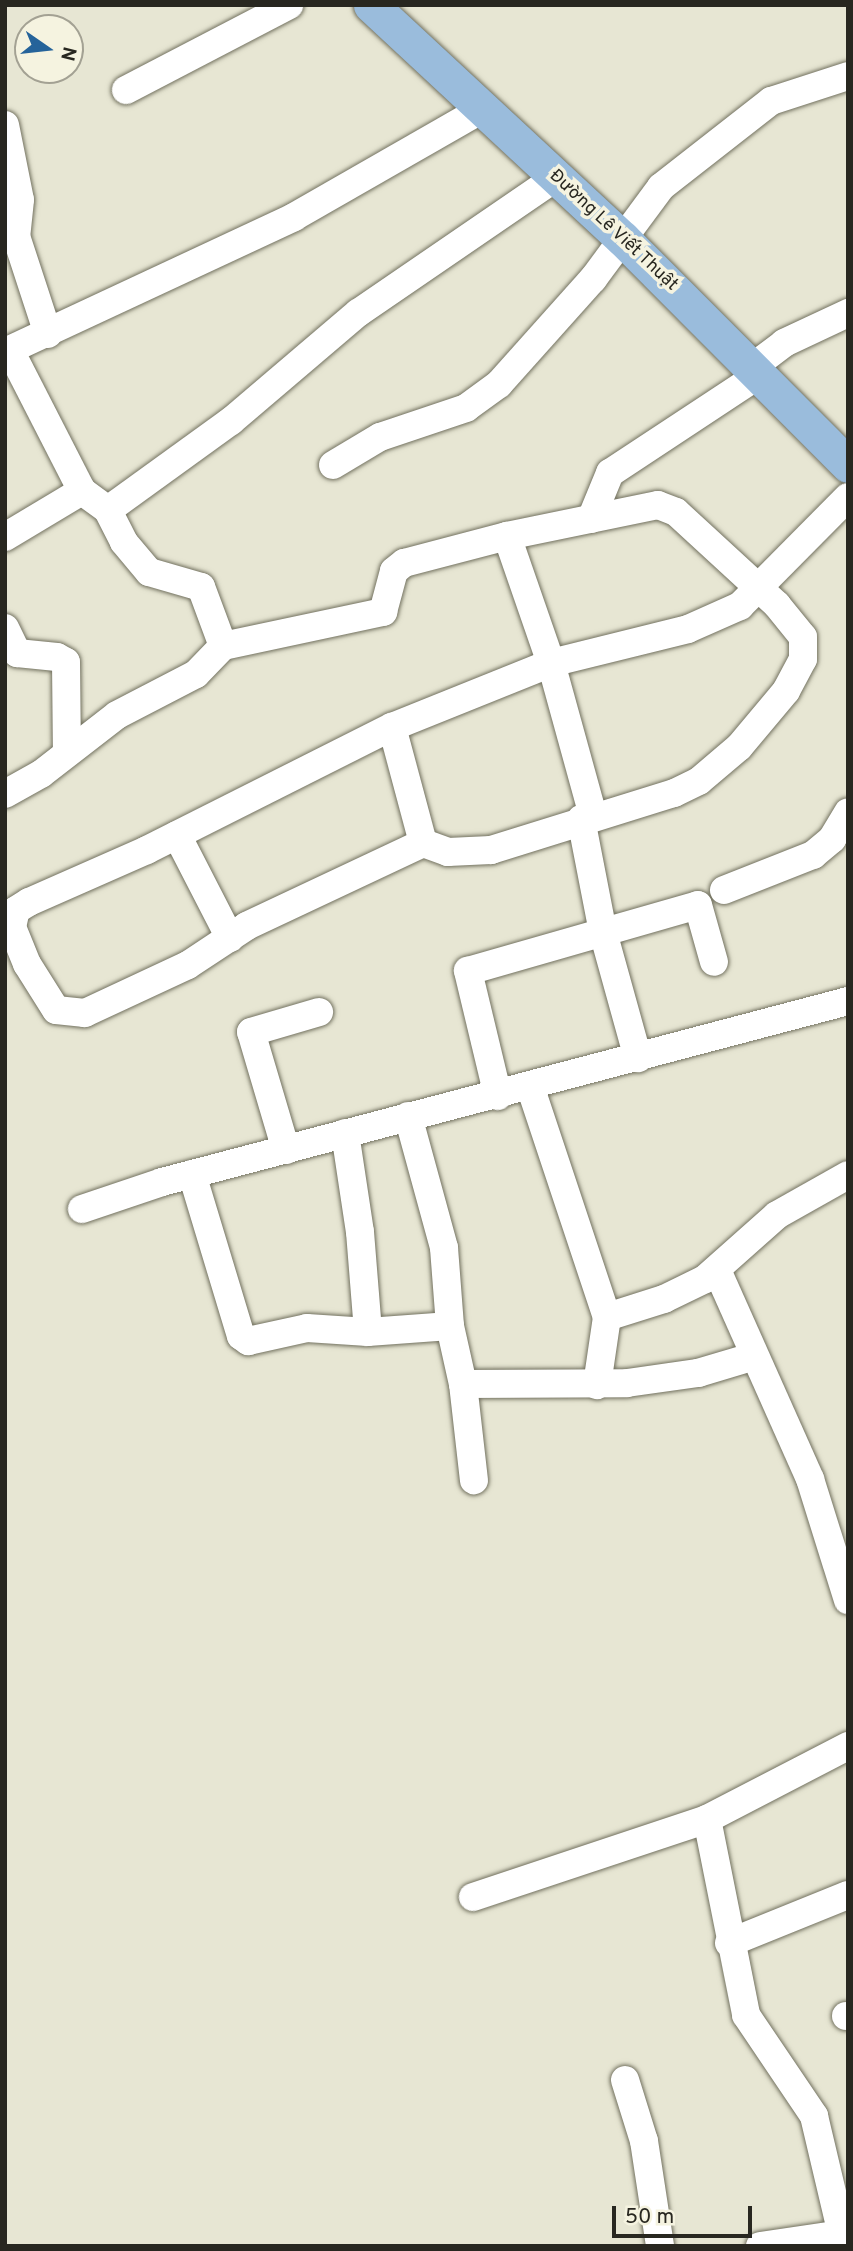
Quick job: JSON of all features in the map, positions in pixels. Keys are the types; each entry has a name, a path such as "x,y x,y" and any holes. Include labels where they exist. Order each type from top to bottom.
{"main road":[{"name":"Đường Lê Viết Thuật","path":"372,5 555,178 624,239 757,370 848,465"}],"street":[{"path":"126,90 289,5"},
{"path":"333,465 380,437 466,408 499,384 624,239 661,187 749,115 790,92 848,76"},
{"path":"223,646 201,587 149,572 124,542 108,509 82,491 8,351 294,217 484,108"},
{"path":"5,125 20,200 16,236 48,334"},
{"path":"108,509 231,421 358,313 555,178"},
{"path":"592,519 610,473 757,370 784,343 848,313"},
{"path":"5,537 82,491"},
{"path":"5,794 117,715 196,674 223,646 383,612 398,566 507,536 648,506 670,508 759,591 786,614 803,637 803,659 780,698 739,747 699,781 674,793 491,850 448,852 423,843 247,926 135,991 75,1015 56,1010 27,964 12,927 16,910 177,835 392,727 551,663 688,629 740,606 759,591 848,497"},
{"path":"507,536 551,663 587,818 603,932 638,1058"},
{"path":"5,628 17,653 57,657 68,665 67,751"},
{"path":"392,727 423,843"},
{"path":"724,890 813,855 832,839 848,812"},
{"path":"177,835 230,938"},
{"path":"498,1096 468,971 698,905 714,962"},
{"path":"82,1209 192,1174 408,1116 498,1096 848,1001"},
{"path":"286,1150 251,1032 318,1012"},
{"path":"530,1086 607,1317 597,1385"},
{"path":"408,1116 444,1248 450,1326 463,1384 474,1480"},
{"path":"345,1133 360,1232 368,1332"},
{"path":"192,1174 241,1336 248,1341 307,1328 368,1332 450,1326"},
{"path":"607,1317 664,1299 717,1270 777,1214 848,1175"},
{"path":"717,1270 810,1479 848,1600"},
{"path":"463,1384 597,1385 663,1379 755,1356"},
{"path":"473,1897 707,1819 848,1745"},
{"path":"707,1819 729,1943 747,2015 814,2116 845,2234 760,2246"},
{"path":"729,1943 848,1895"},
{"path":"625,2080 646,2151 660,2246"}]}
